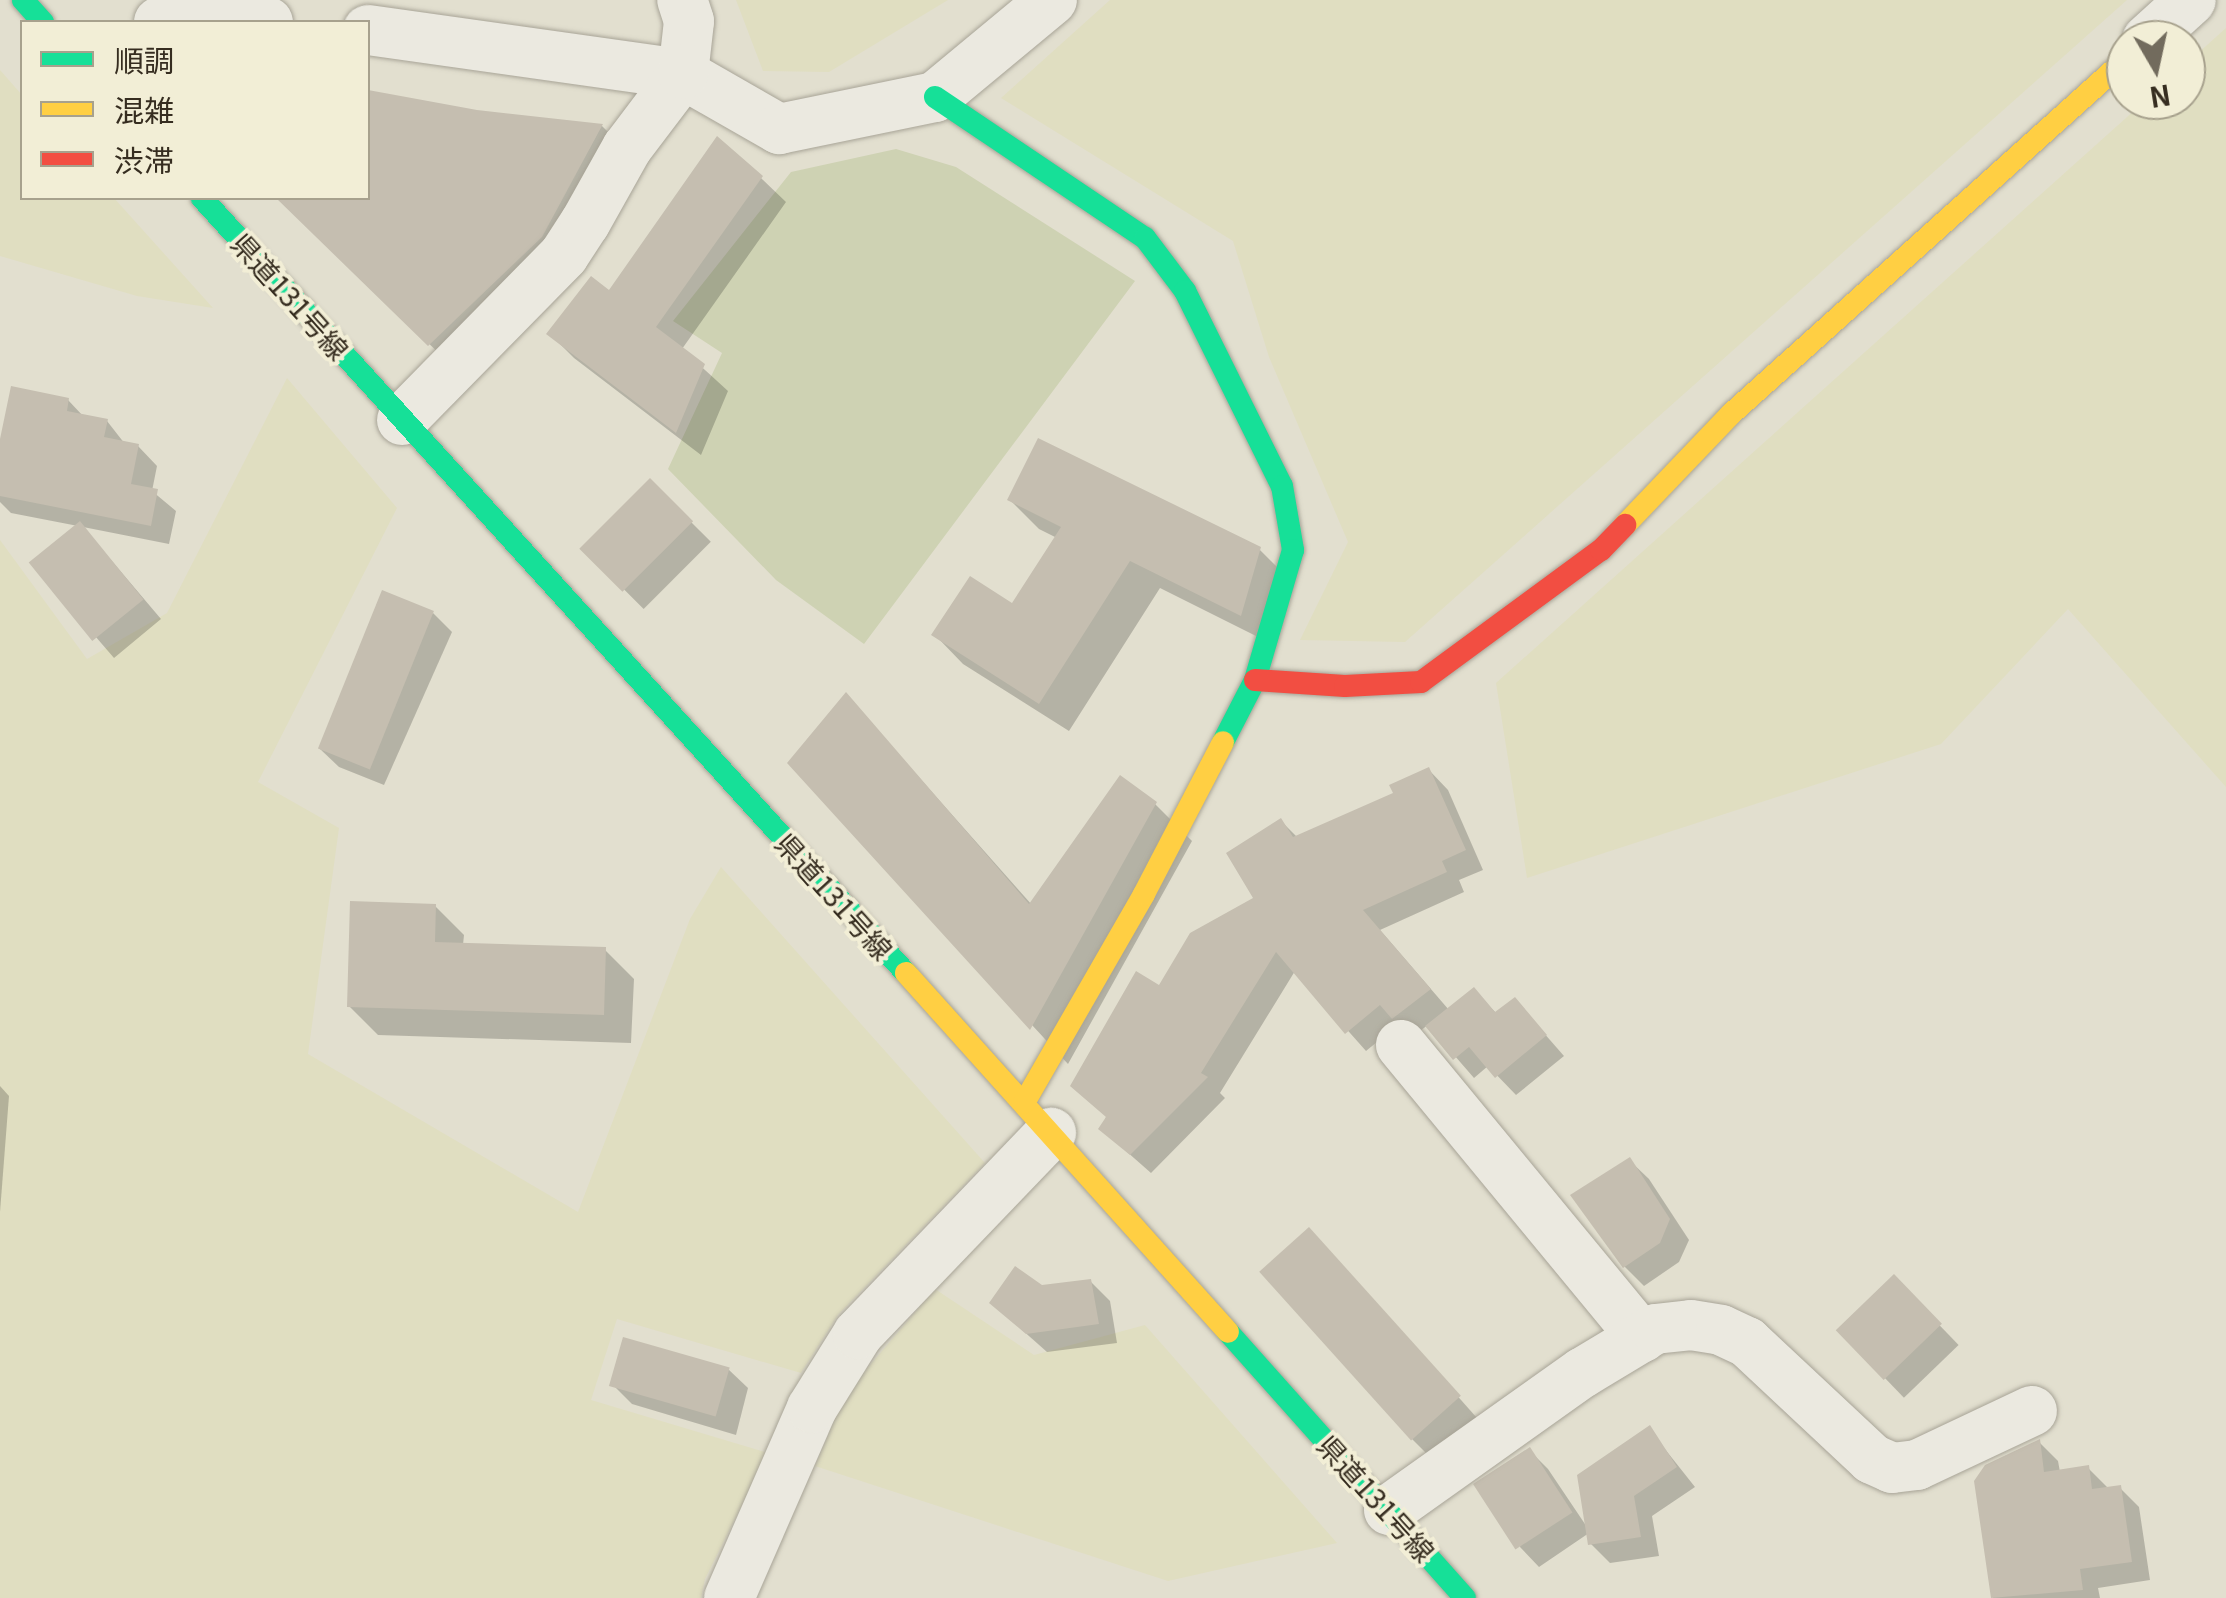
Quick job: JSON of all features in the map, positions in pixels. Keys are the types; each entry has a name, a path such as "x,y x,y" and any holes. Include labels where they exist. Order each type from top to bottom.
{"street":[{"path":"23,0 41,20"},
{"path":"402,420 564,255 627,148 683,74 688,21 682,0"},
{"path":"370,30 683,74 779,130 935,98 1052,0"},
{"path":"2170,20 2192,0"},
{"path":"167,20 232,20"},
{"path":"1255,680 1345,686 1421,682 1601,550 1731,414 2106,77"},
{"path":"730,1598 812,1408 858,1334 1037,1118 1144,894 1255,680 1293,550 1282,486 1186,291 1145,238 935,98"},
{"name":"県道131号線","path":"204,200 1037,1118 1465,1598"},
{"path":"1401,1045 1642,1337"},
{"path":"1389,1510 1582,1373 1655,1329 1691,1325 1721,1330 1747,1342 1872,1459 1892,1468 1917,1464 2032,1411"}],"shaded area":[{"path":"736,0 948,0 829,72 763,71"},
{"path":"1110,0 2127,0 1405,642 1300,640 1348,542 1269,357 1233,241 1001,98"},
{"path":"2226,28 2226,787 2068,609 1941,744 1527,878 1496,683 2124,120 2206,120 2206,46"},
{"path":"0,70 20,93 20,200 116,200 213,308 137,296 0,256"},
{"path":"287,378 397,508 258,782 339,828 308,1054 578,1212 690,919 721,867 985,1163 838,1315 801,1373 617,1319 591,1400 768,1453 705,1579 701,1598 0,1598 0,540 87,659 167,613"},
{"path":"935,1289 1034,1355 1145,1325 1337,1543 1168,1581 815,1466 846,1393"}],"green space":[{"path":"896,149 956,167 1135,281 864,644 776,580 668,469 722,353 673,321 791,172"}],"building":[{"path":"370,90 477,110 603,124 542,237 428,346 278,200 370,200"},
{"path":"717,136 763,176 656,327 705,364 676,433 546,334 591,276 609,290"},
{"path":"11,386 69,398 67,411 108,419 104,437 139,444 131,484 158,489 151,526 0,496 0,439"},
{"path":"1038,438 1261,547 1241,616 1130,561 1039,704 931,635 970,576 1012,603 1061,527 1007,500"},
{"path":"650,478 693,521 622,592 579,549"},
{"path":"80,521 144,599 92,641 29,563"},
{"path":"382,590 434,611 370,770 318,749"},
{"path":"846,692 1029,904 1120,775 1157,802 1030,1030 787,763"},
{"path":"1429,767 1466,850 1442,861 1447,872 1363,910 1431,989 1392,1019 1380,1005 1345,1034 1276,952 1201,1073 1208,1077 1130,1155 1098,1129 1106,1117 1070,1086 1136,971 1159,985 1190,933 1253,898 1226,853 1281,818 1293,837 1393,793 1389,785"},
{"path":"350,901 436,904 435,942 606,947 604,1015 347,1007"},
{"path":"1474,987 1495,1012 1515,997 1547,1035 1495,1078 1469,1047 1453,1060 1425,1026"},
{"path":"1630,1157 1670,1219 1660,1243 1623,1268 1570,1195"},
{"path":"1309,1227 1461,1396 1411,1441 1259,1272"},
{"path":"1015,1266 1042,1285 1091,1279 1099,1324 1026,1334 989,1303"},
{"path":"1894,1274 1942,1324 1884,1380 1836,1330"},
{"path":"623,1337 730,1368 716,1417 609,1386"},
{"path":"1650,1425 1677,1467 1634,1496 1641,1537 1588,1545 1577,1475"},
{"path":"2040,1439 2044,1472 2089,1465 2092,1489 2121,1485 2132,1562 2080,1569 2083,1590 1991,1598 1974,1481 1985,1465"},
{"path":"1530,1447 1572,1512 1515,1549 1473,1484"}],"traffic: fast":[{"path":"23,0 41,20"},
{"path":"935,97 1145,238 1185,291 1282,486 1293,550 1255,680 1223,742"},
{"path":"204,200 906,973"},
{"path":"1228,1332 1465,1598"}],"traffic: slow":[{"path":"1625,525 1731,414 2106,77"},
{"path":"1024,1103 1144,894 1223,742"},
{"path":"906,973 1228,1332"}],"traffic: jam":[{"path":"1255,680 1345,686 1421,682 1601,550 1625,525"}]}
